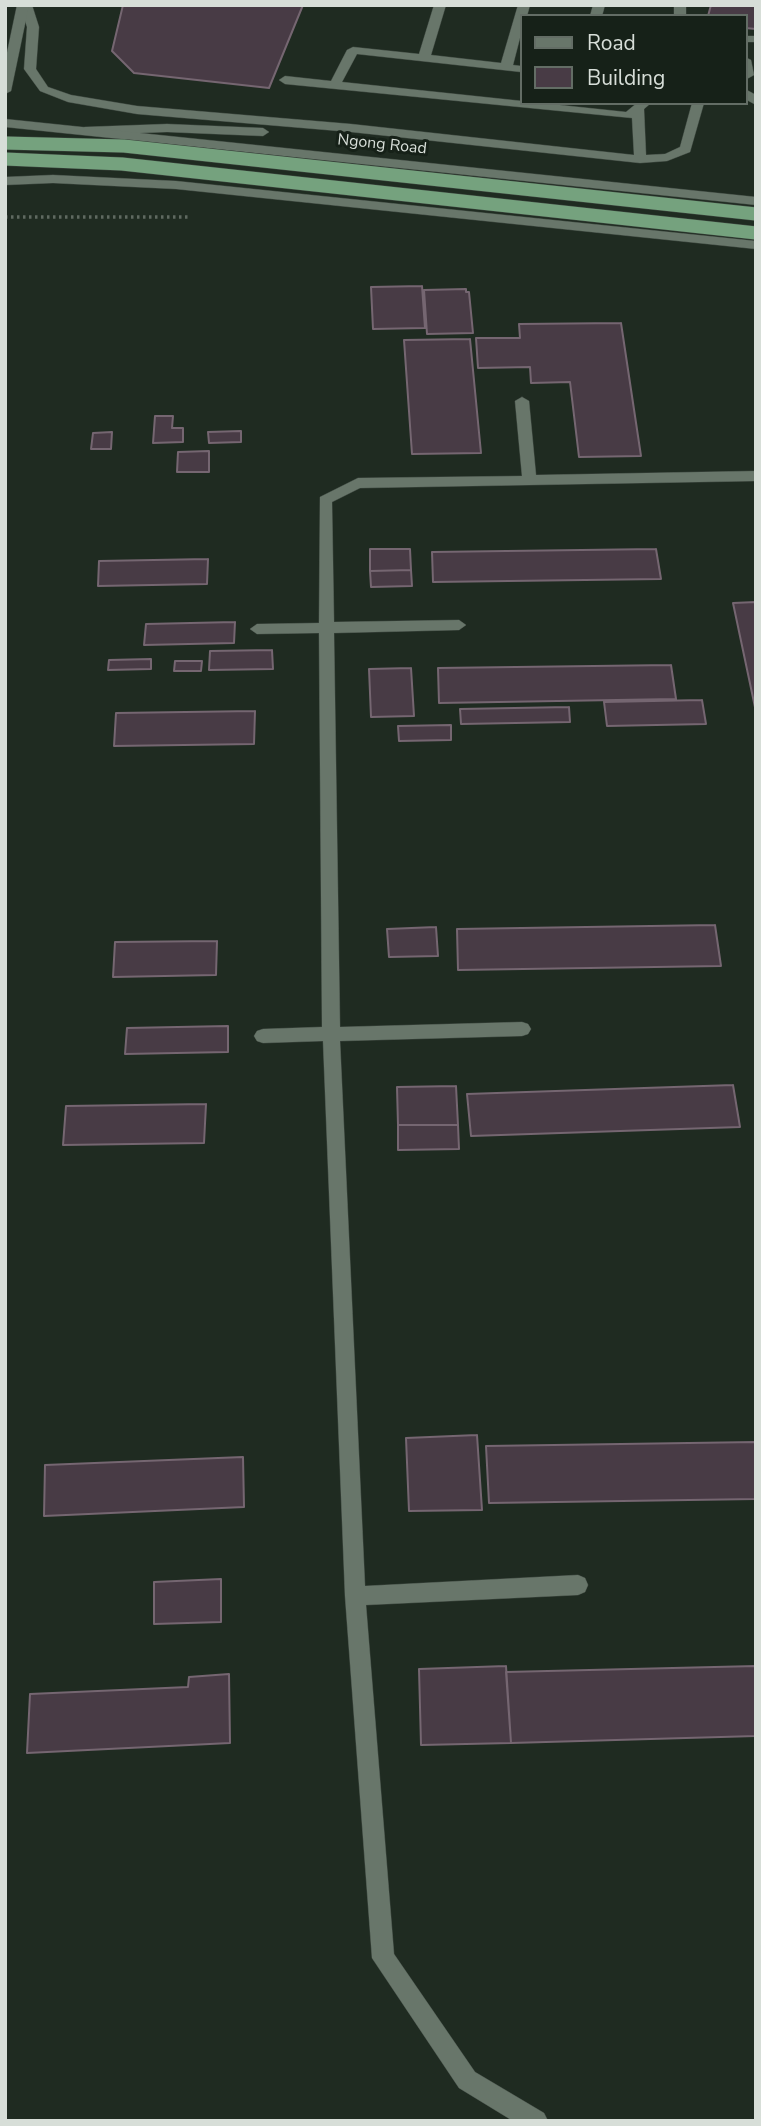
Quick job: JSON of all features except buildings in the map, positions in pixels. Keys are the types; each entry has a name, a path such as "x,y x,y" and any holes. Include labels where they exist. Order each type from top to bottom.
{"main road":[{"path":"5,91 25,5"},
{"path":"25,5 33,27 30,69 44,89 68,98 137,110 640,159 667,157 686,149 697,105"},
{"path":"424,58 440,5"},
{"path":"506,67 520,19"},
{"path":"335,85 353,50 520,69"},
{"path":"285,80 520,105"},
{"path":"524,105 628,116 642,106"},
{"path":"640,159 642,106"},
{"name":"Ngong Road","path":"5,123 756,201"},
{"path":"81,131 167,128 415,135"},
{"name":"Ngong Road","path":"5,143 124,146 756,214"},
{"path":"5,159 122,164 756,233"},
{"path":"5,181 53,179 176,185 756,246"},
{"path":"522,401 529,480"},
{"path":"536,2121 467,2080 383,1958 355,1596 331,1035 325,500 358,483 756,476"},
{"path":"257,629 459,625"},
{"path":"263,1036 522,1029"},
{"path":"355,1596 578,1584"}]}
